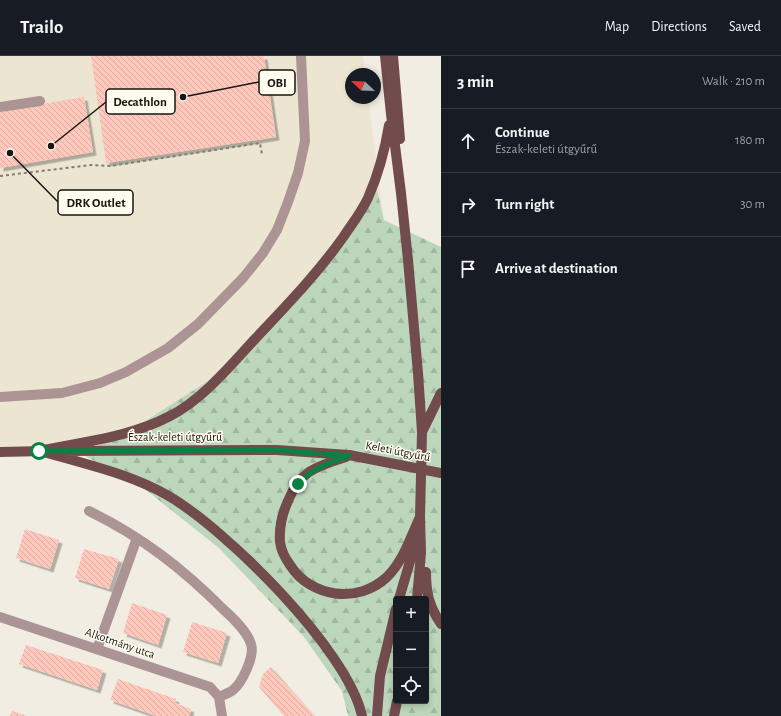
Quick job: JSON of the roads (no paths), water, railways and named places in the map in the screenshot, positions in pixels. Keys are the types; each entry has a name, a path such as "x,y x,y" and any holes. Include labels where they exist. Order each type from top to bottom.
{"main road":[{"path":"385,56 390,114 401,192 422,432 420,517 421,553 417,596"},
{"path":"393,56 402,174 401,192"},
{"path":"39,451 75,443 101,440 146,427 172,416 193,401 215,381 284,308 329,257 351,226 368,198 387,136 390,114"},
{"path":"422,432 441,393"},
{"name":"Észak-keleti útgyűrű","path":"0,452 277,450 349,456"},
{"path":"39,451 96,465 145,484 168,495 215,530 269,582 319,639 345,677 356,697 362,716"},
{"path":"349,456 326,464 308,473 291,492 283,512 280,528 280,543 284,556 295,572 311,585 331,594 348,595 374,587 387,577 397,566 420,517"},
{"name":"Keleti útgyűrű","path":"349,456 441,473"},
{"path":"400,596 413,551 415,535 420,517"},
{"path":"420,517 426,532 426,592 430,606 441,624"},
{"path":"377,716 380,676 393,622"},
{"path":"394,716 396,704"}],"street":[{"path":"0,397 62,393 100,383 126,372 168,348 192,329 243,278 263,253 277,230 298,173 304,141 301,56"},
{"path":"0,107 40,101"},
{"path":"89,511 108,520 175,564 204,589 245,634 252,645 251,658 239,684 220,706"},
{"path":"97,649 137,538"},
{"name":"Alkotmány utca","path":"0,617 210,687 220,706"}],"place":[{"name":"OBI","path":"183,97"},
{"name":"Decathlon","path":"51,146"},
{"name":"DRK Outlet","path":"10,153"}]}
